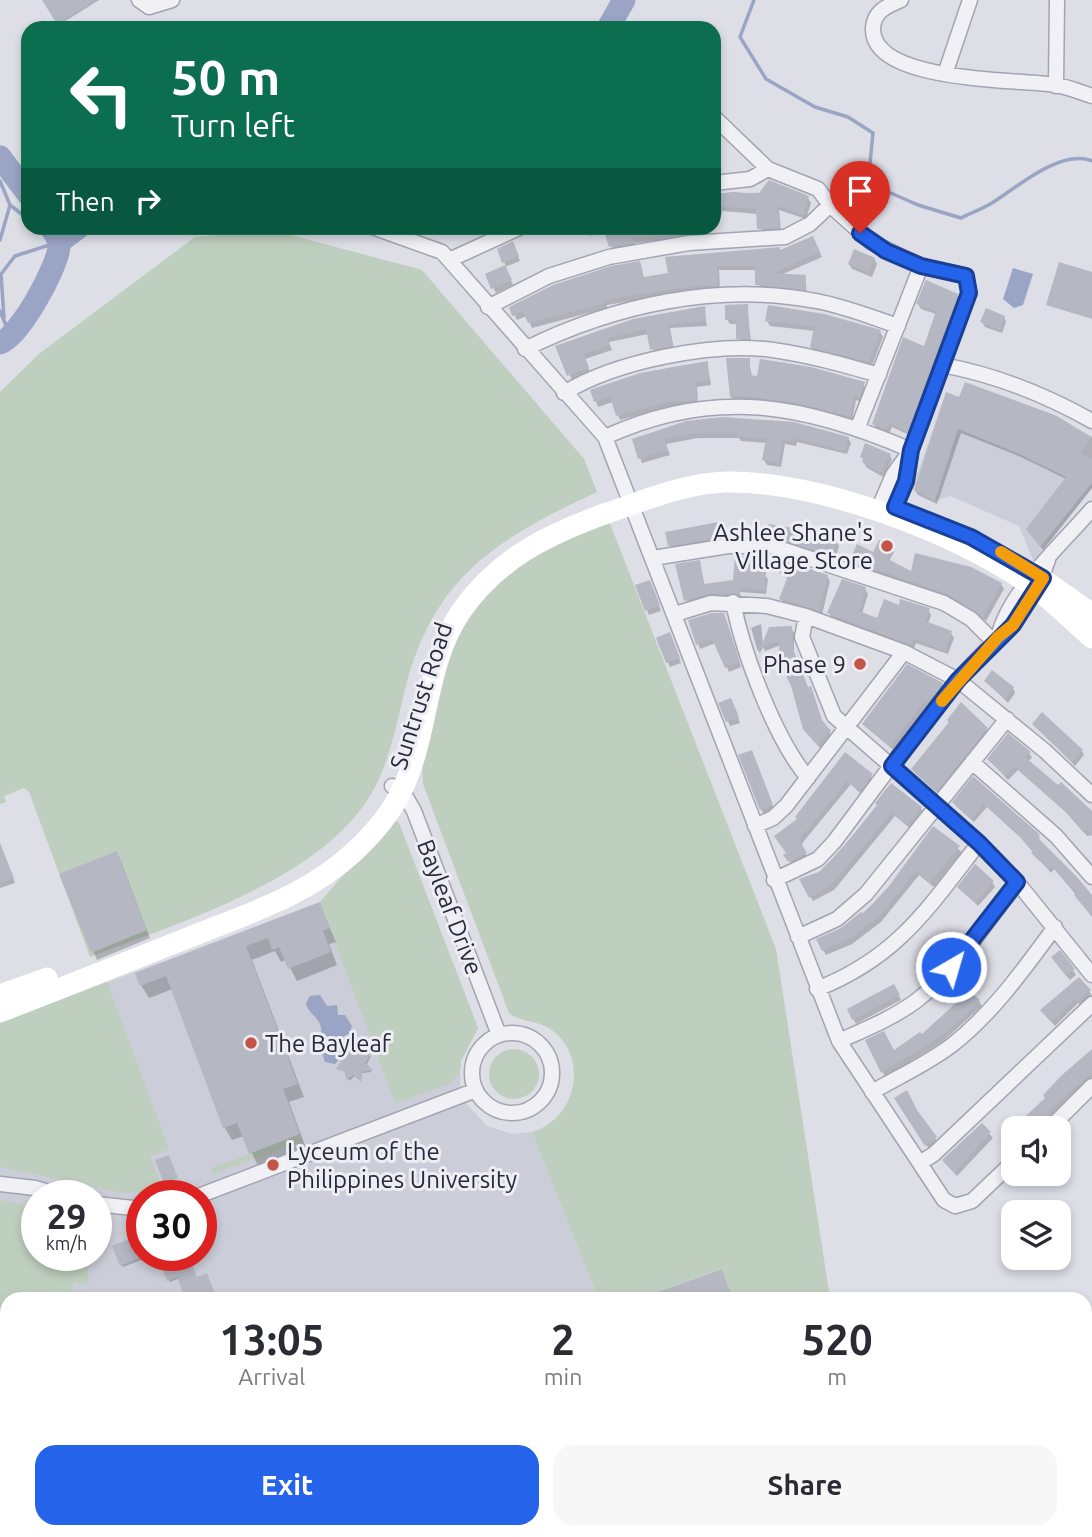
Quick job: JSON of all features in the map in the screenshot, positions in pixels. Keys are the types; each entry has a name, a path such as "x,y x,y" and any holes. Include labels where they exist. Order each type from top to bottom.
{"street":[{"path":"139,0 149,7 172,0"},
{"path":"901,0 884,8 875,18 873,32 877,45 886,56 899,63 945,74 1056,86 1092,96"},
{"path":"945,74 970,0"},
{"path":"1056,0 1056,86"},
{"path":"721,125 768,169 818,189 830,205 871,242 921,266 966,276 969,293 911,450 893,475 886,509"},
{"path":"721,182 740,181 768,169"},
{"path":"488,307 549,276 609,257 689,243 785,237 810,224 830,205"},
{"path":"413,235 434,246 449,260 605,437 839,1041 944,1200 955,1206 972,1201 1001,1173"},
{"path":"449,260 486,235"},
{"path":"858,427 921,266"},
{"path":"525,349 609,316 668,301 725,295 784,296 816,301 898,326"},
{"path":"564,393 579,383 653,361 692,353 736,350 771,350 879,375"},
{"path":"942,365 990,374 1041,395 1092,421"},
{"path":"605,437 636,422 695,407 792,411 858,427 911,450"},
{"name":"Suntrust Road","path":"397,788 412,764 441,651 456,620 473,595 508,561 534,543 630,499 725,482 793,489 886,509 966,548 1038,577 1092,614"},
{"path":"775,880 818,859 958,680 996,639 1003,617 1092,509"},
{"path":"653,558 728,546 772,546 944,603 971,618 996,639"},
{"name":"Suntrust Road","path":"1038,577 1092,637"},
{"path":"675,614 710,603 733,602 767,606 806,616 904,652 958,680 1007,719 1092,795"},
{"path":"733,602 740,633 788,752 808,778"},
{"path":"806,616 802,637 829,708 846,729 979,843 1055,926 1092,975"},
{"path":"755,826 773,818 786,807 904,652"},
{"path":"798,937 852,908 938,807 1007,719"},
{"path":"972,762 1030,811 1092,877"},
{"path":"0,995 117,953 296,883 331,858 360,832 397,788"},
{"path":"0,1012 302,892 367,839 391,810 397,788"},
{"name":"Bayleaf Drive","path":"397,788 414,811 499,1035"},
{"path":"817,989 864,967 899,941 979,843"},
{"path":"839,1041 918,999 951,967 1017,882"},
{"path":"872,1092 928,1061 975,1025 999,1001 1055,926"},
{"path":"920,1163 934,1154 1092,1004"},
{"path":"523,1034 543,1048 552,1070 549,1088 534,1107 516,1113 493,1107 476,1090 473,1077 476,1057 487,1042 499,1035 523,1034"},
{"path":"1062,1116 1092,1086"},
{"path":"217,1189 476,1090"},
{"path":"0,1184 21,1188"}],"shaded area":[{"path":"946,392 1092,459 1092,488 1034,562 1019,526 950,496 935,501 912,489"},
{"name":"Lyceum of the Philippines University","path":"392,819 399,823 478,1028 461,1061 460,1088 464,1101 487,1126 512,1134 532,1132 596,1292 0,1292 0,1023 320,902"}],"green space":[{"path":"291,235 422,270 584,459 597,492 563,508 503,543 455,586 436,613 420,644 380,776 364,805 340,833 276,879 239,898 90,957 29,792 24,788 4,796 6,802 0,804 0,392 40,353 195,237"},
{"path":"609,521 776,949 829,1292 730,1292 721,1269 656,1292 596,1292 532,1132 548,1125 560,1114 568,1100 574,1069 570,1054 562,1040 549,1028 509,1013 423,784 422,758 448,653 479,599 517,564"},
{"path":"392,819 399,823 478,1028 461,1061 459,1074 451,1083 395,1103 320,902"},
{"path":"107,982 169,1149 150,1156 159,1180 126,1180 126,1193 122,1193 112,1191 112,1180 61,1180 0,1167 0,1023"},
{"path":"514,1049 531,1057 539,1074 531,1091 514,1099 497,1091 489,1074 497,1057"},
{"path":"300,1134 303,1141 211,1175 212,1168"},
{"path":"0,1200 21,1204 21,1271 88,1271 89,1284 73,1283 73,1292 0,1292"}],"water":[{"path":"1013,268 1033,274 1023,305 1014,308 1003,299"},
{"path":"320,995 327,1006 337,1005 338,1015 345,1015 352,1026 350,1033 338,1040 341,1057 335,1064 325,1062 322,1053 314,1048 321,1028 306,1003 310,996"}],"building":[{"path":"42,0 96,0 62,21 55,21"},
{"path":"769,180 809,196 803,215 778,206 779,228 757,229 756,209 721,206 721,193 759,193"},
{"path":"605,235 672,235 633,239 634,243 609,247"},
{"path":"813,236 820,252 773,273 806,275 805,290 755,285 755,266 717,266 718,286 693,286 605,300 606,303 528,323 523,312 512,316 509,307 553,285 611,266 640,261 644,277 668,273 665,257 780,247 780,250"},
{"path":"513,241 519,256 502,263 497,249"},
{"path":"854,249 875,258 869,273 848,264"},
{"path":"1059,262 1092,272 1092,319 1046,305"},
{"path":"505,265 512,280 491,289 485,274"},
{"path":"926,280 958,294 907,432 889,423 886,430 872,424 903,337 924,346 936,311 916,304"},
{"path":"748,304 749,339 736,339 736,320 725,320 725,305"},
{"path":"768,305 824,314 881,330 869,362 810,347 814,327 765,321"},
{"path":"705,306 706,321 668,324 673,346 650,350 646,329 608,338 610,345 584,354 589,368 567,376 555,346 633,319"},
{"path":"986,308 1005,316 1000,330 980,322"},
{"path":"726,358 750,358 750,375 757,376 760,359 811,367 865,382 859,398 854,396 850,417 797,403 745,396 730,397"},
{"path":"708,361 709,381 695,382 697,400 668,402 616,416 610,397 594,402 590,390 640,373"},
{"path":"965,382 1057,416 1091,437 1081,453 1092,459 1092,483 1040,547 1026,529 1066,477 1017,453 958,429 935,501 914,490 946,392 959,397"},
{"path":"722,417 794,422 849,437 845,451 795,438 794,442 783,440 779,463 762,460 766,439 737,437 737,433 695,433 665,439 668,450 638,459 632,439 686,421"},
{"path":"865,443 891,454 880,473 862,462 864,458 860,457"},
{"path":"724,521 725,537 668,546 665,532"},
{"path":"768,524 812,531 837,539 833,556 766,536"},
{"path":"879,540 892,546 886,558 911,571 915,553 971,567 1002,583 983,617 947,594 850,560 857,544 873,552"},
{"path":"735,556 762,556 761,572 766,572 765,590 739,588 740,595 711,593 684,601 675,564 700,560 704,584 733,580"},
{"path":"783,560 828,575 819,611 779,599 788,576 779,573"},
{"path":"842,579 866,587 859,611 877,618 884,599 899,605 900,599 930,608 925,621 952,631 945,651 914,639 911,645 827,613"},
{"path":"650,580 660,605 645,611 635,585"},
{"path":"712,613 724,613 740,662 725,668 712,639 696,645 688,620"},
{"path":"792,626 793,649 808,687 811,686 822,720 831,731 817,745 803,729 791,686 780,663 779,641 761,647 769,627"},
{"path":"670,632 680,658 666,663 656,638"},
{"path":"907,664 943,683 927,703 925,701 890,747 862,724"},
{"path":"992,670 1014,687 1005,699 984,681"},
{"path":"731,698 739,717 726,722 718,703"},
{"path":"961,702 988,728 936,792 911,769 949,722 947,720"},
{"path":"1042,712 1083,750 1072,762 1032,724"},
{"path":"1008,733 1031,752 1025,757 1058,785 1061,782 1092,811 1092,836 1086,830 1083,832 1064,810 1015,766 1005,776 987,759"},
{"path":"752,750 773,805 760,810 738,755"},
{"path":"845,752 873,774 859,792 847,781 799,840 807,853 788,862 783,855 786,853 774,836 797,819 795,817"},
{"path":"973,776 1037,832 1040,835 1038,838 1076,876 1092,895 1092,917 1074,895 1077,893 1051,866 1048,869 1031,853 1033,851 1016,832 984,804 971,819 952,802"},
{"path":"891,783 922,807 908,825 892,813 831,885 809,898 799,879 819,872 840,851"},
{"path":"933,826 960,846 930,883 916,871 879,917 849,939 822,951 816,939 841,928 861,912 863,914 889,886"},
{"path":"0,844 14,878 0,883"},
{"path":"117,851 147,930 91,953 59,874"},
{"path":"975,864 994,881 975,903 957,887"},
{"path":"320,902 330,928 323,931 331,952 288,969 279,947 272,950 268,938 246,946 298,1084 283,1089 300,1134 249,1154 237,1123 223,1128 166,976 140,986 135,973"},
{"path":"940,936 955,948 935,971 921,958"},
{"path":"1060,950 1075,969 1066,976 1051,957"},
{"path":"1079,977 1091,990 1077,1002 1075,999 1051,1022 1040,1010"},
{"path":"894,984 900,995 852,1020 847,1009"},
{"path":"969,991 980,1000 966,1015 939,1037 881,1073 865,1040 884,1031 894,1050 920,1032 922,1034"},
{"path":"346,1041 354,1048 361,1043 363,1052 372,1053 365,1063 373,1070 362,1072 361,1082 353,1075 347,1080 344,1071 336,1069 342,1060 334,1053 346,1051"},
{"path":"1092,1049 1092,1073 1048,1111 1048,1116 1026,1116 1045,1098 1043,1095"},
{"path":"907,1090 917,1110 937,1137 925,1146 894,1098"},
{"path":"982,1123 991,1132 954,1173 942,1160"},
{"path":"169,1155 178,1178 163,1180 155,1160"},
{"path":"126,1240 126,1264 120,1266 112,1246"},
{"path":"722,1269 730,1292 657,1292"},
{"path":"163,1271 195,1271 197,1277 207,1273 214,1292 183,1292 177,1277 167,1281"}],"waterway":[{"path":"612,21 624,0"},
{"path":"754,0 740,37 766,79 815,107 848,117 873,133 868,183 918,205 961,218 992,203 1053,165 1080,158 1092,161"},
{"path":"0,157 21,185"},
{"path":"0,181 10,205 0,240"},
{"path":"10,205 21,214"},
{"path":"50,235 59,242"},
{"path":"0,343 8,338 27,315 52,270 59,244 56,235"},
{"path":"59,242 68,235"},
{"path":"4,318 1,274 15,256 59,242"},
{"path":"0,311 7,328 6,340"}],"slow traffic":[{"path":"942,701 998,637 1013,625 1043,578 1001,552"}],"place":[{"name":"Ashlee Shane's Village Store","path":"887,546"},
{"name":"Phase 9","path":"860,664"},
{"name":"The Bayleaf","path":"251,1043"},
{"name":"Lyceum of the Philippines University","path":"273,1165"}],"route":[{"path":"860,233 886,251 921,266 966,276 969,284 969,293 911,450 906,481 895,507 971,537 1007,555 1043,578 1013,625 998,637 958,680 892,766 979,843 1017,882 951,967"}]}
